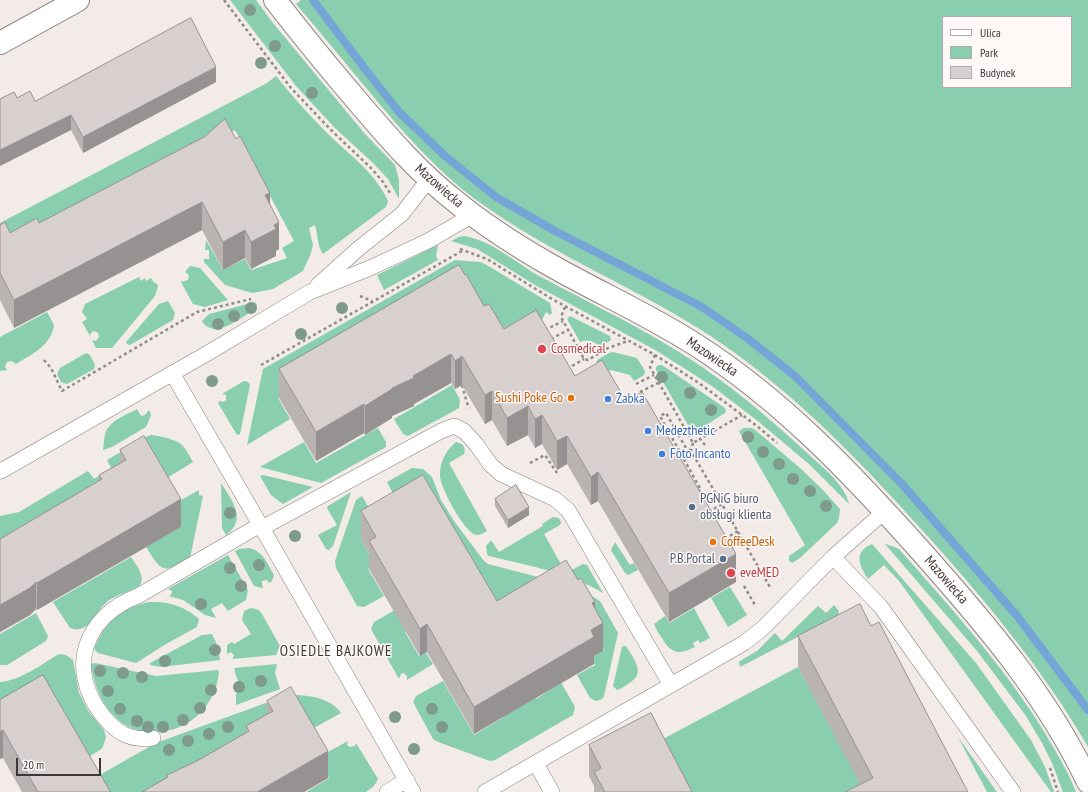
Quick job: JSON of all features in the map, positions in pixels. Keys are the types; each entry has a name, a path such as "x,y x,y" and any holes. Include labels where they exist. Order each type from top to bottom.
{"street":[{"path":"0,43 78,0"},
{"name":"Mazowiecka","path":"275,0 377,124 429,179 473,215 496,232 546,263 669,328 726,365 773,401 799,424 885,511 936,568 1013,660 1062,732 1078,759 1088,782"}],"lane":[{"path":"310,292 358,248 402,214 429,179"},
{"path":"0,470 1,471 208,353 310,292 370,268 437,236 473,215"},
{"path":"172,373 410,786 387,792"},
{"path":"153,738 141,740 129,737 116,730 99,711 92,700 84,678 83,664 90,636 108,612 120,604 138,596 261,527 441,430 454,426 464,431 476,444 490,464 501,474 555,499 568,510 671,685"},
{"path":"485,792 500,788 536,764 744,643 762,629 833,557 885,511"},
{"path":"833,557 881,607 1014,792"},
{"path":"536,764 552,792"}],"path":[{"path":"224,0 291,88 331,130 372,169 392,196"},
{"path":"437,236 445,243 486,260 699,383 781,446"},
{"path":"261,365 463,250"},
{"path":"44,360 62,391 197,312 254,299"},
{"path":"565,307 561,317 584,359"},
{"path":"545,330 563,321"},
{"path":"550,339 568,330"},
{"path":"588,360 608,348 628,341"},
{"path":"654,356 650,367 693,443 691,451"},
{"path":"567,369 584,359 588,360 590,363"},
{"path":"636,384 654,375"},
{"path":"640,392 658,383"},
{"path":"462,385 467,403 473,414"},
{"path":"697,492 701,490 660,416 666,413 686,448 691,451 760,570 771,586 767,593"},
{"path":"693,443 742,415"},
{"path":"700,439 705,445"},
{"path":"527,464 545,455 556,473 561,476"},
{"path":"702,500 715,492"},
{"path":"709,512 722,504"},
{"path":"725,539 738,531"},
{"path":"730,548 743,541"},
{"path":"747,577 760,570"},
{"path":"744,586 750,596"},
{"path":"1049,765 1058,792"}],"green space":[{"path":"230,0 256,0 273,23 365,134 395,165 399,180 399,199 388,179 334,127 296,86"},
{"path":"301,0 1088,0 1088,747 1054,692 995,615 953,565 906,513 827,430 770,380 709,335 678,316 521,230 462,189 424,154 378,102 296,4"},
{"path":"276,76 320,126 369,172 383,191 388,201 386,207 323,254 315,225 309,228 313,245 303,271 273,289 252,293 225,285 204,262 204,259 209,259 209,250 205,250 206,240 223,270 245,259 251,270 287,258 282,248 294,241 235,130 0,251 0,223 267,83"},
{"path":"464,236 474,238 494,247 532,272 617,316 706,369 764,415 824,469 843,489 849,504 810,465 759,422 712,386 657,351 535,285 477,249 451,241"},
{"path":"438,245 436,256 438,260 384,290 377,275"},
{"path":"455,260 480,262 485,264 550,303 552,313 550,315 546,312 540,324 514,339 459,293 278,398 290,419 247,445 263,369"},
{"path":"190,266 200,268 228,300 205,307 193,304 181,282 188,280 189,275 185,272"},
{"path":"139,277 141,281 145,278 146,281 151,278 154,283 156,283 158,286 155,296 112,348 96,348 92,340 96,341 99,337 98,333 94,331 90,336 82,322 87,319 82,312 85,304"},
{"path":"168,301 175,313 173,320 130,345 127,344 126,342 159,304"},
{"path":"255,302 257,305 255,309 228,326 214,329 207,327 202,321 209,314"},
{"path":"47,312 54,325 49,339 40,349 16,364 12,361 7,362 5,367 7,370 0,371 0,337"},
{"path":"570,316 610,336 611,340 600,347 591,341 580,342 567,319"},
{"path":"613,352 637,358 645,371 644,375 634,381 630,375 611,370 602,375 596,364 597,360"},
{"path":"86,353 90,355 95,365 94,369 67,384 61,382 57,374 60,368"},
{"path":"662,365 725,408 726,412 696,432 692,432 656,370 656,367"},
{"path":"244,381 248,382 250,385 240,434 237,435 218,403 226,400 226,395 222,394"},
{"path":"452,385 460,400 459,408 408,436 403,434 394,419"},
{"path":"137,409 141,416 145,415 149,410 151,415 146,427 112,447 103,450 104,438 108,428 117,419"},
{"path":"378,428 386,442 386,447 321,483 260,467 304,442 316,463"},
{"path":"744,428 754,429 800,468 840,509 837,523 800,558 792,563 789,561 789,556 805,545 740,433 739,431"},
{"path":"150,435 168,438 181,444 193,462 157,484 0,549 0,516 19,512 88,471 94,479 111,468 107,460"},
{"path":"456,442 465,449 464,454 449,463 487,531 479,535 471,532 459,518 448,498 441,480 440,470 442,461 449,449"},
{"path":"412,468 423,469 432,477 441,500 454,521 484,561 488,564 577,587 600,601 618,633 604,696 602,699 596,701 590,698 577,675 595,665 591,658 604,650 592,631 484,635 403,513 387,482"},
{"path":"263,475 313,487 283,504 271,495 260,476"},
{"path":"221,483 233,503 237,516 233,529 226,535 222,528"},
{"path":"199,490 199,495 203,496 190,558 169,568 164,568 156,562 146,547 181,527 169,507"},
{"path":"351,492 333,546 329,550 326,549 318,535 337,525 327,508"},
{"path":"362,496 380,527 361,539 375,564 368,569 384,596 364,607 357,606 336,568 335,561 356,500"},
{"path":"553,517 559,518 561,523 560,525 544,534 566,573 583,564 587,565 603,593 562,575 489,556 487,554 486,546 491,540 499,552 543,526 542,524"},
{"path":"615,542 630,565 634,563 638,570 628,575 625,573 611,550"},
{"path":"872,544 976,663 1031,740 1045,767 1054,792 1051,792 899,581 884,565 868,579 860,564 860,555 866,547"},
{"path":"885,544 899,549 957,615 1012,684 1045,733 1066,769 1076,792 1063,792 1052,763 1026,716 977,651"},
{"path":"249,548 261,555 267,562 274,575 272,581 269,583 267,580 262,581 262,588 254,586 235,551"},
{"path":"228,555 248,590 246,600 228,611 222,603 211,609 216,618 205,615 183,600 169,596 171,595 172,591 168,589"},
{"path":"131,557 138,567 141,575 142,579 139,586 108,601 85,627 81,629 70,628 53,602"},
{"path":"730,587 747,615 728,627 711,598"},
{"path":"149,602 163,602 176,605 194,614 199,619 197,627 136,663 98,653 94,649 103,631 122,612"},
{"path":"834,605 839,611 838,616 740,667 740,661 757,651 775,633 782,641 818,606 826,613"},
{"path":"400,607 411,627 405,632 419,656 426,653 433,664 407,680 407,676 404,673 401,674 399,679 371,629 374,622"},
{"path":"251,608 259,610 280,646 276,655 232,659 234,655 231,652 227,654 227,645 232,642 234,644 251,634 242,620 244,611"},
{"path":"694,608 710,638 700,643 698,640 693,643 695,647 689,650 676,652 665,643 654,624 665,616 669,623"},
{"path":"36,613 48,636 46,641 7,665 0,665 0,634"},
{"path":"212,634 218,647 220,660 161,667 150,665 150,663 202,635"},
{"path":"626,646 635,660 638,674 631,682 617,690 613,686 622,647"},
{"path":"59,654 66,655 73,660 79,693 89,712 104,730 106,737 103,747 100,750 79,763 0,726 0,682 8,681 23,675"},
{"path":"95,663 156,676 218,670 219,673 217,685 213,695 200,713 182,726 171,730 147,732 134,729 119,721 107,707 95,682 91,664"},
{"path":"277,664 275,673 280,689 236,705 236,694 240,686 234,668"},
{"path":"798,667 807,684 813,681 811,692 817,689 816,701 835,736 877,792 691,792 663,739"},
{"path":"558,677 575,707 573,715 495,760 490,761 433,739 413,702 416,696 443,681 474,735 504,717 501,711 532,693 536,699 550,690"},
{"path":"293,695 319,698 332,704 341,713 303,734 157,792 95,792 89,781 156,743 282,697"},
{"path":"958,737 997,792 987,792"},
{"path":"348,741 347,745 350,747 355,746 356,743 378,779 374,786 366,792 306,792 329,778 317,758"}],"building":[{"path":"191,18 216,67 83,137 71,115 0,150 0,99 14,92 17,98 30,91 35,101"},
{"path":"225,119 236,139 240,136 270,193 265,195 279,222 274,225 276,229 251,242 245,230 223,242 202,202 14,300 0,273 0,225 5,222 10,233 37,218 39,223 204,137"},
{"path":"459,265 465,275 466,274 484,306 489,304 504,329 536,310 575,376 602,360 626,401 642,392 736,554 669,593 598,472 591,477 567,436 557,441 542,415 535,419 528,406 507,418 492,391 485,395 462,356 455,361 451,354 413,376 414,378 392,388 365,406 364,404 316,432 279,369"},
{"path":"144,436 181,499 37,583 36,582 30,588 0,605 0,539 102,479 99,475 126,460 120,450"},
{"path":"423,475 497,601 566,560 578,580 581,578 595,602 592,603 603,623 591,630 594,637 474,707 427,624 420,629 369,541 376,537 361,511"},
{"path":"516,485 529,507 508,520 495,499"},
{"path":"860,604 871,626 879,622 968,792 845,792 873,778 798,636"},
{"path":"43,675 111,792 38,792 3,730 0,732 0,700"},
{"path":"291,687 328,751 257,792 142,792 168,777 167,775 197,761 249,731 246,726 273,711 267,701"},
{"path":"651,713 692,792 605,792 594,772 601,768 589,745"}],"waterway":[{"path":"313,0 399,112 445,156 496,197 555,231 702,307 747,338 795,376 901,483 1018,617 1088,710"}],"place":[{"name":"Cosmedical","path":"542,349"},
{"name":"Sushi Poke Go","path":"571,398"},
{"name":"Żabka","path":"608,399"},
{"name":"Medezthetic","path":"648,431"},
{"name":"Foto Incanto","path":"662,454"},
{"name":"PGNiG biuro obsługi klienta","path":"692,507"},
{"name":"CoffeeDesk","path":"713,542"},
{"name":"P.B.Portal","path":"723,559"},
{"name":"eveMED","path":"731,573"}],"district":[{"name":"OSIEDLE BAJKOWE","path":"336,652"}]}
